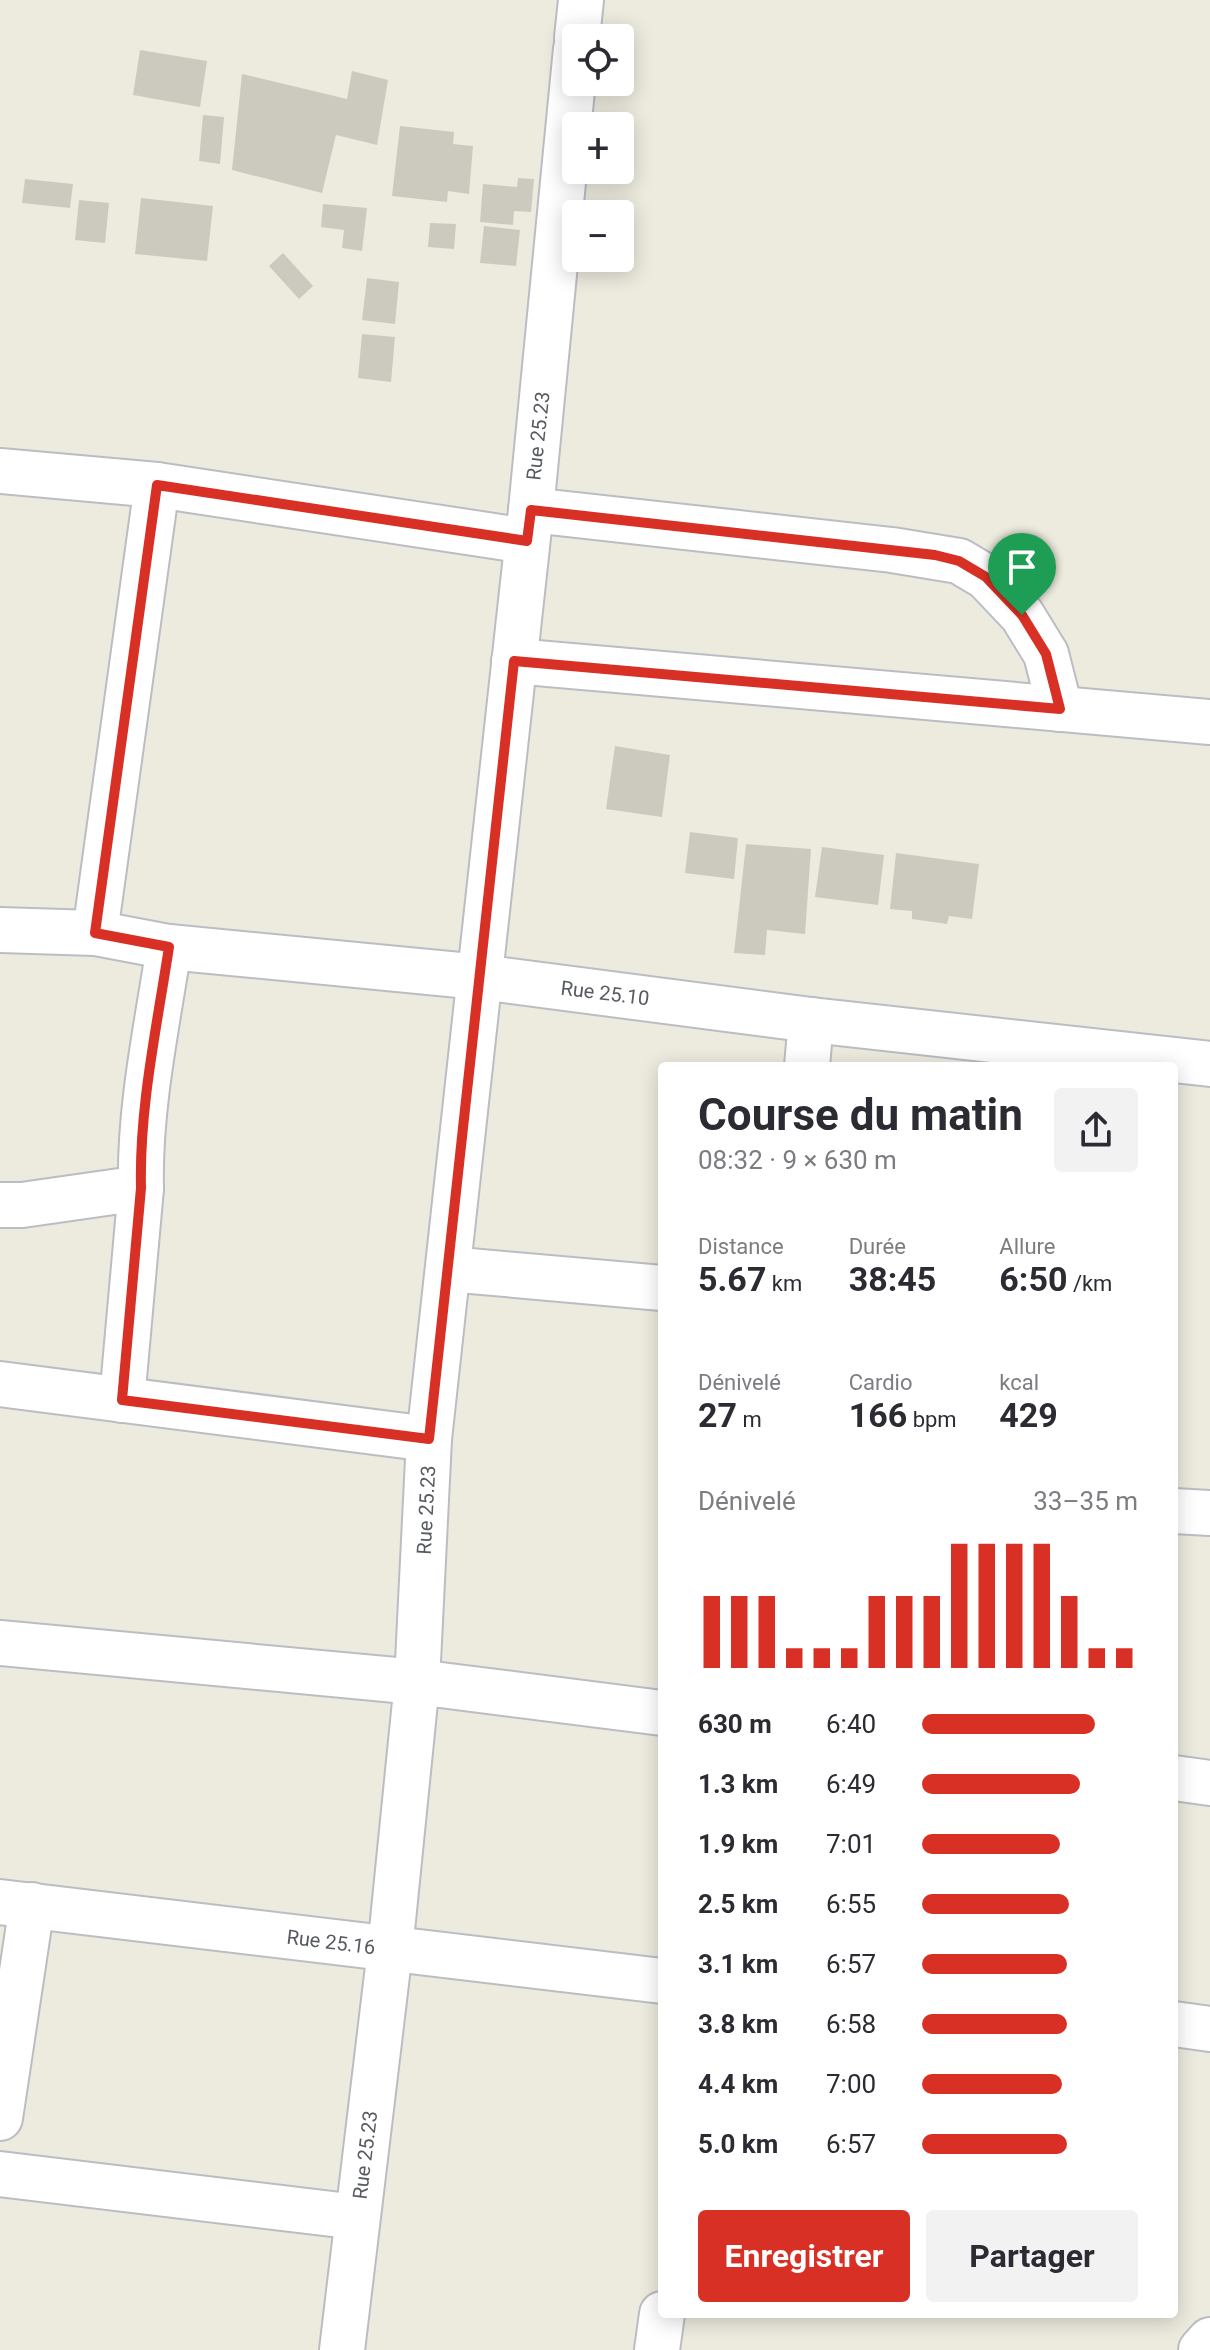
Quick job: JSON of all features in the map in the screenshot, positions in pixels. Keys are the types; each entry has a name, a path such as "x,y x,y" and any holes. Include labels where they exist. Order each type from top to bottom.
{"street":[{"path":"578,24 581,0"},
{"name":"Rue 25.23","path":"342,2350 390,1950 417,1682 429,1439 529,526 571,96"},
{"path":"0,471 529,526 877,548 959,561 986,577 1022,615 1046,654 1060,709"},
{"path":"95,933 157,485"},
{"path":"514,661 1210,722"},
{"name":"Rue 25.10","path":"0,930 95,933 169,947 480,977 811,1020 1210,1064"},
{"path":"122,1400 141,1188 140,1160 169,947"},
{"path":"807,1062 811,1020"},
{"path":"0,1205 22,1205 141,1188"},
{"path":"448,1269 658,1288"},
{"path":"0,1384 429,1439"},
{"path":"1178,1511 1210,1513"},
{"path":"0,1643 417,1682 658,1712"},
{"path":"1178,1779 1210,1783"},
{"path":"0,2118 16,1904"},
{"name":"Rue 25.16","path":"16,1904 658,1981"},
{"path":"1178,2025 1210,2029"},
{"path":"0,2174 357,2217"},
{"path":"657,2350 661,2318"},
{"path":"1201,2350 1210,2340"}],"building":[{"path":"140,50 207,61 200,107 133,95"},
{"path":"352,71 388,80 377,145 336,135 322,193 232,170 242,74 347,99"},
{"path":"203,115 224,117 220,164 199,161"},
{"path":"400,126 454,132 453,144 473,146 469,194 448,191 447,202 392,196"},
{"path":"518,178 534,179 531,212 514,211 513,225 480,222 483,184 517,187"},
{"path":"25,179 73,184 70,208 22,203"},
{"path":"141,198 213,206 207,261 135,254"},
{"path":"79,200 109,203 105,243 75,240"},
{"path":"323,204 367,208 362,251 342,248 344,230 321,227"},
{"path":"430,223 456,224 454,249 428,247"},
{"path":"484,226 520,230 516,266 480,263"},
{"path":"283,253 313,286 299,299 269,266"},
{"path":"367,278 399,282 395,324 362,320"},
{"path":"362,334 395,337 391,382 358,378"},
{"path":"615,746 670,755 662,817 606,809"},
{"path":"690,832 738,838 734,879 685,873"},
{"path":"746,844 811,849 805,934 767,930 765,955 734,953"},
{"path":"822,847 884,855 878,905 815,897"},
{"path":"896,853 979,864 972,919 949,916 947,924 912,919 912,911 890,909"}],"route":[{"path":"157,485 527,541 531,510 935,555 959,561 986,577 1022,615 1046,654 1060,709 514,661 429,1439 122,1400 141,1188 140,1160 169,947 95,933 157,485"}]}
